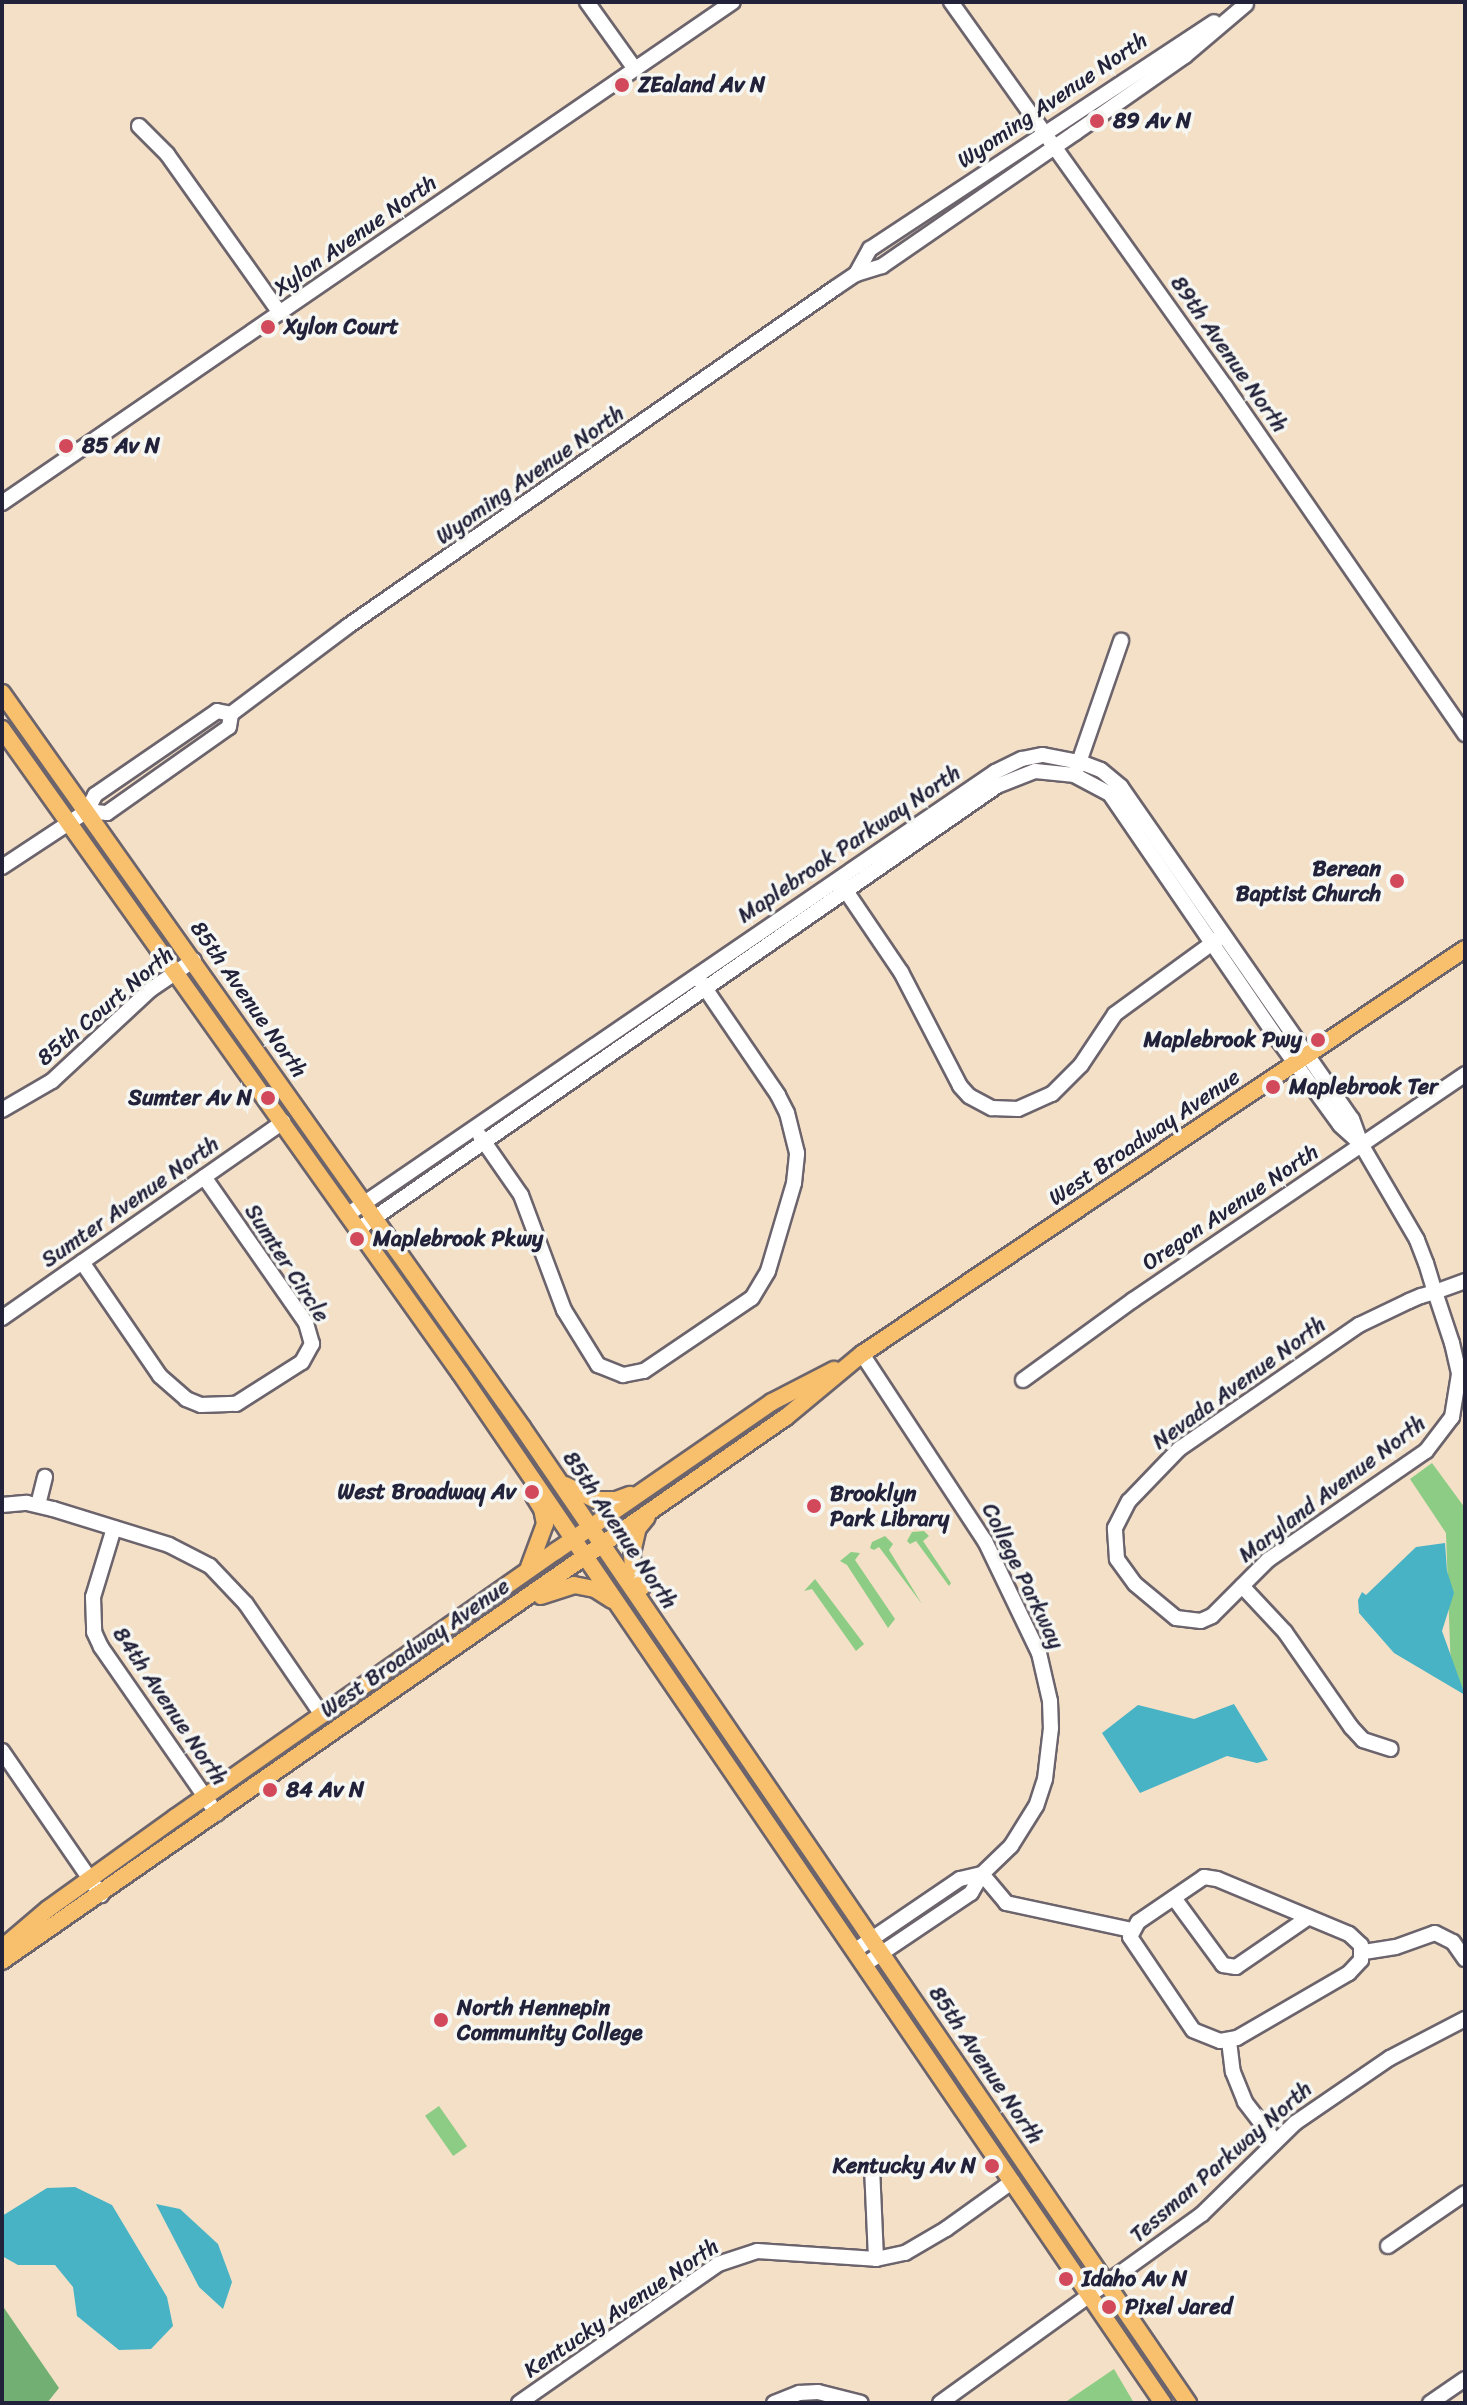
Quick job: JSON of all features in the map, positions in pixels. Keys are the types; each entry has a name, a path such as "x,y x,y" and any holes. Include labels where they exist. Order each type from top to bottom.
{"main road":[{"name":"85th Avenue North","path":"2,693 561,1482 1188,2403"},
{"name":"85th Avenue North","path":"2,729 460,1373 1163,2403"},
{"name":"West Broadway Avenue","path":"2,1948 90,1879 205,1797 772,1402 855,1358 1465,949"},
{"name":"West Broadway Avenue","path":"2,1961 812,1399 855,1358"},
{"path":"460,1373 464,1395 542,1509 542,1538 526,1571"},
{"path":"561,1482 584,1495 603,1500 616,1500 648,1487"},
{"path":"660,1504 638,1528 633,1549 633,1569 767,1770 778,1801"},
{"path":"480,1629 566,1585 595,1589 620,1606"}],"street":[{"path":"587,2 635,69"},
{"name":"Xylon Avenue North","path":"2,503 733,2"},
{"name":"89th Avenue North","path":"951,2 1225,386 1465,734"},
{"name":"Wyoming Avenue North","path":"856,274 870,249 1043,131 1177,44 1248,3"},
{"name":"Wyoming Avenue North","path":"87,811 107,813 229,727 231,714 348,626 856,274 882,266 1185,56 1248,3"},
{"path":"139,126 167,154 280,313"},
{"path":"1077,768 1121,641"},
{"name":"Wyoming Avenue North","path":"2,867 87,811 95,795 217,711 231,714"},
{"name":"Maplebrook Parkway North","path":"347,1215 369,1210 705,988 995,772 1022,759 1043,755 1077,768 1110,794 1301,1057 1352,1119 1361,1144"},
{"path":"842,885 901,972 960,1086 969,1096 992,1108 1018,1109 1052,1094 1081,1065 1115,1014 1218,939"},
{"name":"Maplebrook Parkway North","path":"480,1135 696,975 842,885"},
{"name":"85th Court North","path":"2,1110 61,1074 150,990 194,960"},
{"path":"480,1135 521,1195 564,1310 598,1365 610,1372 637,1374 752,1298 768,1271 794,1183 797,1153 787,1113 778,1095 696,975"},
{"name":"Oregon Avenue North","path":"1023,1380 1072,1342 1465,1074"},
{"name":"Sumter Avenue North","path":"2,1318 283,1122"},
{"name":"Maryland Avenue North","path":"1166,1612 1188,1621 1201,1621 1222,1608 1268,1560 1426,1451 1445,1430 1457,1403 1459,1374 1435,1292 1408,1221 1361,1144"},
{"name":"Sumter Circle","path":"82,1262 160,1376 186,1399 201,1405 236,1404 302,1362 312,1344 306,1323 204,1177"},
{"name":"Maplebrook Parkway North","path":"357,1230 369,1210"},
{"name":"Nevada Avenue North","path":"1166,1612 1135,1584 1117,1559 1115,1528 1129,1501 1179,1449 1322,1349 1383,1312 1465,1281"},
{"name":"College Parkway","path":"855,1358 979,1529 1039,1653 1046,1676 1051,1728 1045,1779 1024,1828 996,1863 982,1874 971,1893 859,1958"},
{"path":"38,1505 45,1477"},
{"path":"2,1505 38,1505 190,1553 229,1582 322,1715"},
{"name":"84th Avenue North","path":"114,1528 93,1597 94,1632 217,1814"},
{"path":"1242,1586 1285,1632 1351,1727 1363,1740 1391,1749"},
{"path":"2,1751 101,1895"},
{"path":"982,1874 1006,1903 1132,1930"},
{"path":"1364,1952 1357,1939 1349,1934 1210,1877 1174,1898 1132,1930 1131,1943 1193,2030 1211,2039 1229,2041 1349,1973 1364,1952 1396,1947 1435,1933 1453,1942 1465,1959"},
{"path":"1174,1898 1223,1965 1236,1967 1309,1917"},
{"name":"Tessman Parkway North","path":"940,2403 1202,2214 1275,2141 1390,2058 1465,2019"},
{"path":"1229,2041 1233,2072 1245,2102 1275,2141"},
{"path":"872,2167 876,2259"},
{"name":"Kentucky Avenue North","path":"519,2403 701,2274 737,2256 777,2250 876,2259 905,2253 924,2244 1013,2181"},
{"path":"1388,2246 1465,2193"},
{"path":"1430,2403 1465,2379"},
{"path":"774,2403 799,2393 818,2392 861,2403"}],"green space":[{"path":"1432,1463 1465,1508 1465,1698 1451,1673 1446,1533 1410,1479"},
{"path":"924,1531 929,1536 923,1541 951,1583 949,1586 916,1541 910,1544 907,1541 912,1532"},
{"path":"885,1536 893,1544 889,1550 922,1604 879,1547 874,1550 870,1548 872,1542"},
{"path":"851,1552 860,1553 855,1560 895,1619 888,1628 847,1565 840,1561"},
{"path":"815,1579 864,1644 856,1651 812,1589 804,1591"},
{"path":"439,2106 467,2146 453,2156 425,2116"},
{"path":"2,2305 59,2388 47,2403 2,2403"},
{"path":"1114,2369 1134,2403 1064,2403"}],"water":[{"path":"1445,1543 1447,1571 1454,1593 1442,1631 1465,1695 1394,1653 1359,1613 1358,1600 1362,1592 1366,1595 1416,1547"},
{"path":"1234,1704 1268,1760 1257,1763 1227,1756 1140,1793 1102,1733 1138,1705 1194,1719"},
{"path":"75,2187 112,2205 167,2297 173,2326 151,2349 119,2350 77,2316 73,2287 55,2265 18,2265 2,2256 2,2216 47,2188"},
{"path":"156,2204 180,2209 218,2244 232,2282 223,2309 199,2287"}],"place":[{"name":"ZEaland Av N","path":"622,85"},
{"name":"89 Av N","path":"1097,121"},
{"name":"Xylon Court","path":"268,327"},
{"name":"85 Av N","path":"66,446"},
{"name":"Berean Baptist Church","path":"1397,881"},
{"name":"Maplebrook Pwy","path":"1318,1040"},
{"name":"Maplebrook Ter","path":"1273,1087"},
{"name":"Sumter Av N","path":"268,1098"},
{"name":"Maplebrook Pkwy","path":"357,1239"},
{"name":"West Broadway Av","path":"532,1492"},
{"name":"Brooklyn Park Library","path":"814,1506"},
{"name":"84 Av N","path":"270,1790"},
{"name":"North Hennepin Community College","path":"441,2020"},
{"name":"Kentucky Av N","path":"992,2166"},
{"name":"Idaho Av N","path":"1066,2279"},
{"name":"Pixel Jared","path":"1109,2307"}]}
